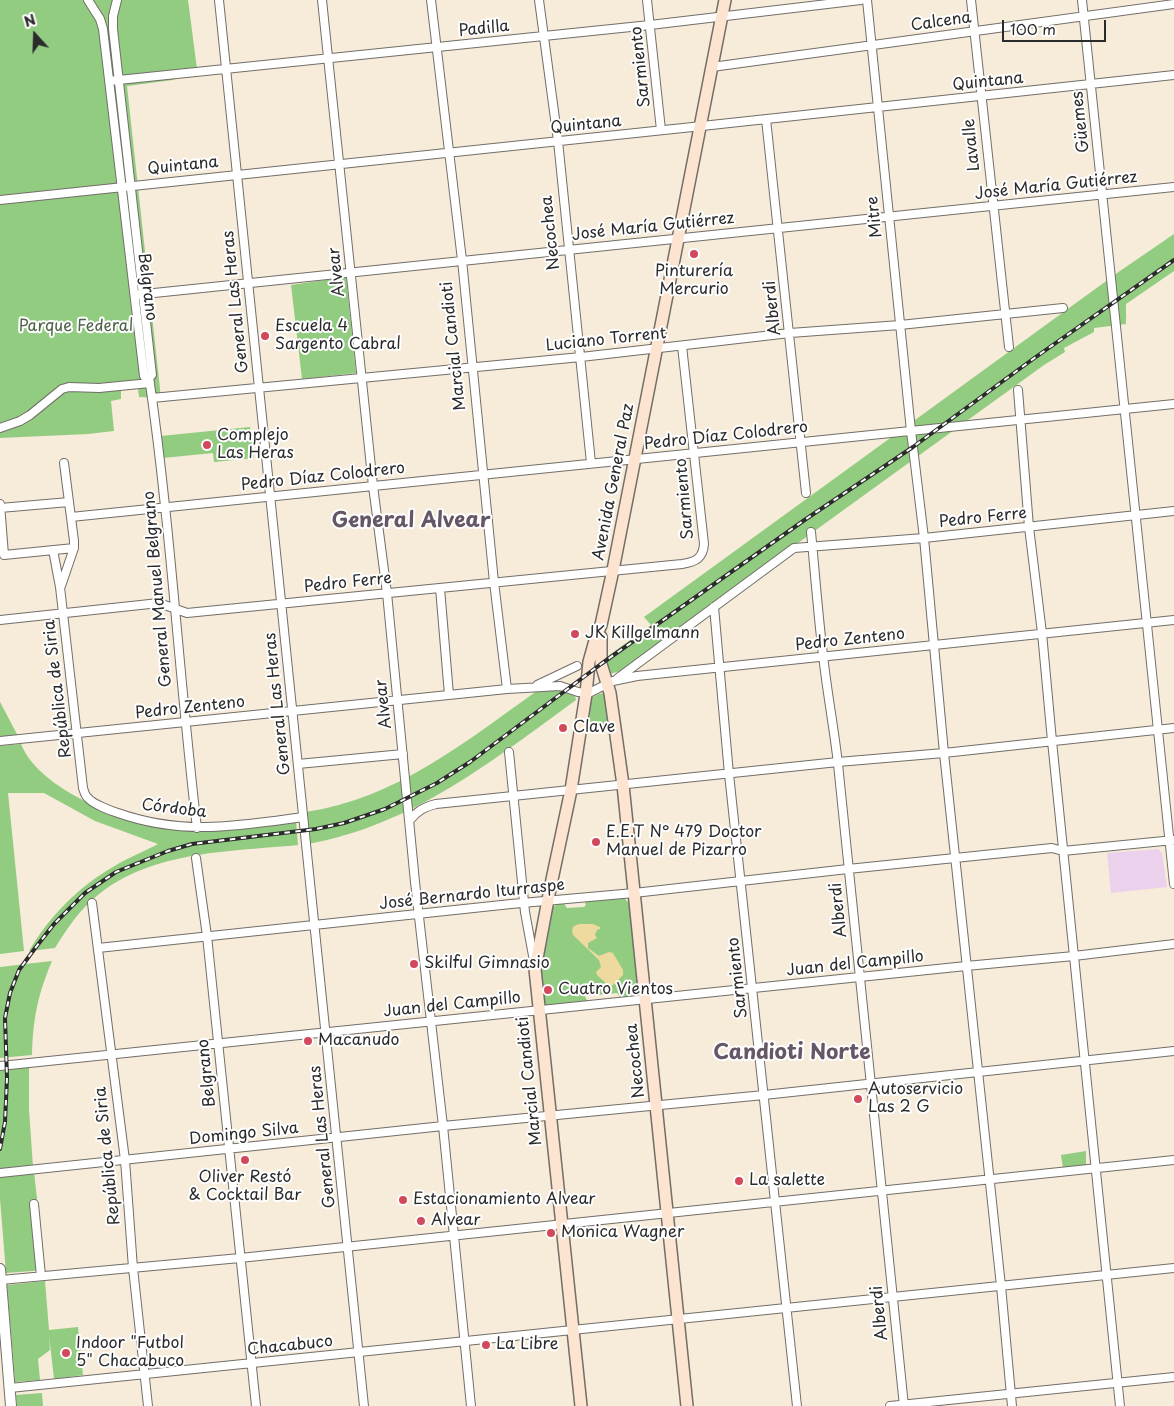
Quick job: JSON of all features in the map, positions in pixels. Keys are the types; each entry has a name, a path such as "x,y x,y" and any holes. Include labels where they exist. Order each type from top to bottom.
{"main road":[{"name":"Avenida General Paz","path":"535,969 571,790 589,662 601,625 613,570 702,126 725,0"},
{"name":"Necochea","path":"601,625 601,664 610,683 623,785 687,1406"},
{"name":"Marcial Candioti","path":"535,969 580,1406"}],"street":[{"name":"Belgrano","path":"88,0 102,24 121,187 152,375 149,380"},
{"name":"Belgrano","path":"118,0 112,23 130,186 139,295"},
{"name":"General Las Heras","path":"219,0 364,1406"},
{"name":"Alvear","path":"322,0 373,486 387,593 471,1406"},
{"name":"Marcial Candioti","path":"431,0 474,367 494,582 507,689"},
{"name":"Necochea","path":"539,0 542,36 558,141 591,463"},
{"name":"Sarmiento","path":"647,0 661,130"},
{"name":"Padilla","path":"109,81 650,25 861,0"},
{"name":"Mitre","path":"867,0 924,538 944,753 1012,1406"},
{"name":"Lavalle","path":"971,0 992,206 1009,347"},
{"name":"Güemes","path":"1082,0 1147,622 1172,840 1174,884"},
{"name":"Calcena","path":"712,67 1174,4"},
{"name":"Quintana","path":"0,200 1174,75"},
{"name":"Alberdi","path":"766,119 806,493"},
{"name":"José María Gutiérrez","path":"139,295 1174,187"},
{"name":"Luciano Torrent","path":"152,398 581,357 790,333 900,325 1063,308"},
{"name":"Sarmiento","path":"682,346 704,544 703,553 699,559"},
{"name":"General Manuel Belgrano","path":"149,380 165,507 184,722 197,828"},
{"path":"0,428 25,418 62,389 69,387 99,388 149,380"},
{"path":"1018,390 1030,527 1120,1406"},
{"name":"Pedro Díaz Colodrero","path":"71,517 1174,404"},
{"name":"República de Siria","path":"60,587 74,548 64,463"},
{"path":"0,508 69,502"},
{"path":"0,504 4,555 74,548"},
{"name":"Pedro Ferre","path":"714,607 794,548 924,538 1174,511"},
{"name":"Alberdi","path":"811,532 823,656 838,762 904,1405"},
{"name":"República de Siria","path":"53,550 60,587 83,788"},
{"name":"Pedro Ferre","path":"0,620 159,603 188,613 682,564 699,559"},
{"path":"440,588 449,695"},
{"name":"Sarmiento","path":"714,607 797,1406"},
{"path":"610,683 714,607"},
{"name":"Pedro Zenteno","path":"0,742 507,689 560,686 586,694 595,692 610,683 637,676 1174,620"},
{"name":"Pedro Zenteno","path":"533,687 577,666"},
{"path":"410,820 423,808 436,804 1174,728"},
{"name":"Marcial Candioti","path":"509,752 524,903 535,969"},
{"path":"298,764 403,754"},
{"name":"Córdoba","path":"83,788 88,798 125,816 153,823 197,828 303,817"},
{"name":"José Bernardo Iturraspe","path":"98,948 1052,848 1063,851 1172,840"},
{"name":"Belgrano","path":"196,858 207,936 256,1406"},
{"name":"República de Siria","path":"92,903 125,1160 133,1268 148,1406"},
{"name":"Juan del Campillo","path":"0,1066 111,1056 431,1020 1074,956 1174,944"},
{"name":"Domingo Silva","path":"0,1173 443,1126 872,1084 1174,1051"},
{"path":"1,1280 240,1258 1174,1160"},
{"path":"34,1204 41,1276"},
{"name":"Chacabuco","path":"10,1388 1174,1268"},
{"path":"0,1269 11,1406"},
{"path":"890,1406 1174,1377"}],"shaded area":[{"path":"1158,849 1162,853 1167,887 1111,893 1107,853"}],"green space":[{"name":"Parque Federal","path":"0,0 188,0 197,69 173,80 127,86 161,398 139,397 138,388 121,389 121,399 111,401 114,431 0,438"},
{"path":"1174,234 1174,271 1126,304 1126,324 1094,328 1094,332 1064,348 1065,352 1044,365 621,671 609,674 606,663 608,656 651,625 644,617 1120,271"},
{"path":"346,277 356,373 302,379 291,285"},
{"name":"Complejo Las Heras","path":"250,427 254,458 214,462 213,453 163,458 161,436"},
{"path":"538,690 557,690 575,696 576,700 482,767 450,788 417,806 382,822 346,835 308,844 306,812 339,805 370,795 400,781 457,748"},
{"path":"604,693 607,699 610,732 589,728 591,698"},
{"path":"0,702 18,736 0,738"},
{"path":"21,744 32,762 49,779 95,806 122,816 172,829 199,831 296,821 298,845 216,852 161,863 135,873 111,886 89,903 66,930 55,948 29,951 46,926 76,893 118,864 158,844 95,821 44,793 8,793 24,951 0,954 0,746"},
{"path":"623,897 630,904 638,986 629,999 622,1000 617,993 586,996 589,1003 546,1007 540,997 537,973 540,946 549,910 563,902 567,908 584,907 586,905 584,900"},
{"path":"52,961 37,1006 32,1055 0,1058 0,967"},
{"path":"29,1067 29,1109 33,1167 0,1171 0,1069"},
{"path":"1086,1151 1086,1166 1063,1168 1061,1155"},
{"path":"34,1172 45,1270 6,1273 0,1176"},
{"path":"45,1281 49,1330 78,1327 83,1375 54,1379 49,1335 50,1350 38,1359 40,1380 15,1382 7,1285"},
{"path":"42,1393 43,1406 17,1406 16,1395"}],"sand":[{"path":"580,924 593,924 600,927 595,935 597,938 588,943 588,948 599,956 609,952 613,953 623,970 623,975 613,985 609,986 597,975 596,972 601,967 599,960 573,935 573,927"}],"railway":[{"path":"0,1149 5,1122 7,1078 5,1018 10,993 19,970 36,947 54,924 85,893 116,872 168,851 192,844 316,829 344,823 385,809 437,783 470,762 601,664 806,519 913,447 1033,359 1174,260"}],"place":[{"name":"Pinturería Mercurio","path":"694,254"},
{"name":"Escuela 4 Sargento Cabral","path":"265,336"},
{"name":"Complejo Las Heras","path":"207,445"},
{"name":"JK Killgelmann","path":"575,634"},
{"name":"Clave","path":"563,728"},
{"name":"E.E.T N° 479 Doctor Manuel de Pizarro","path":"596,842"},
{"name":"Skilful Gimnasio","path":"414,964"},
{"name":"Cuatro Vientos","path":"548,990"},
{"name":"Macanudo","path":"308,1041"},
{"name":"Autoservicio Las 2 G","path":"858,1099"},
{"name":"Oliver Restó & Cocktail Bar","path":"245,1160"},
{"name":"La salette","path":"739,1181"},
{"name":"Estacionamiento Alvear","path":"403,1200"},
{"name":"Alvear","path":"421,1221"},
{"name":"Monica Wagner","path":"551,1233"},
{"name":"La Libre","path":"486,1345"},
{"name":"Indoor \"Futbol 5\" Chacabuco","path":"66,1353"}],"district":[{"name":"General Alvear","path":"411,521"},
{"name":"Candioti Norte","path":"792,1053"}]}
